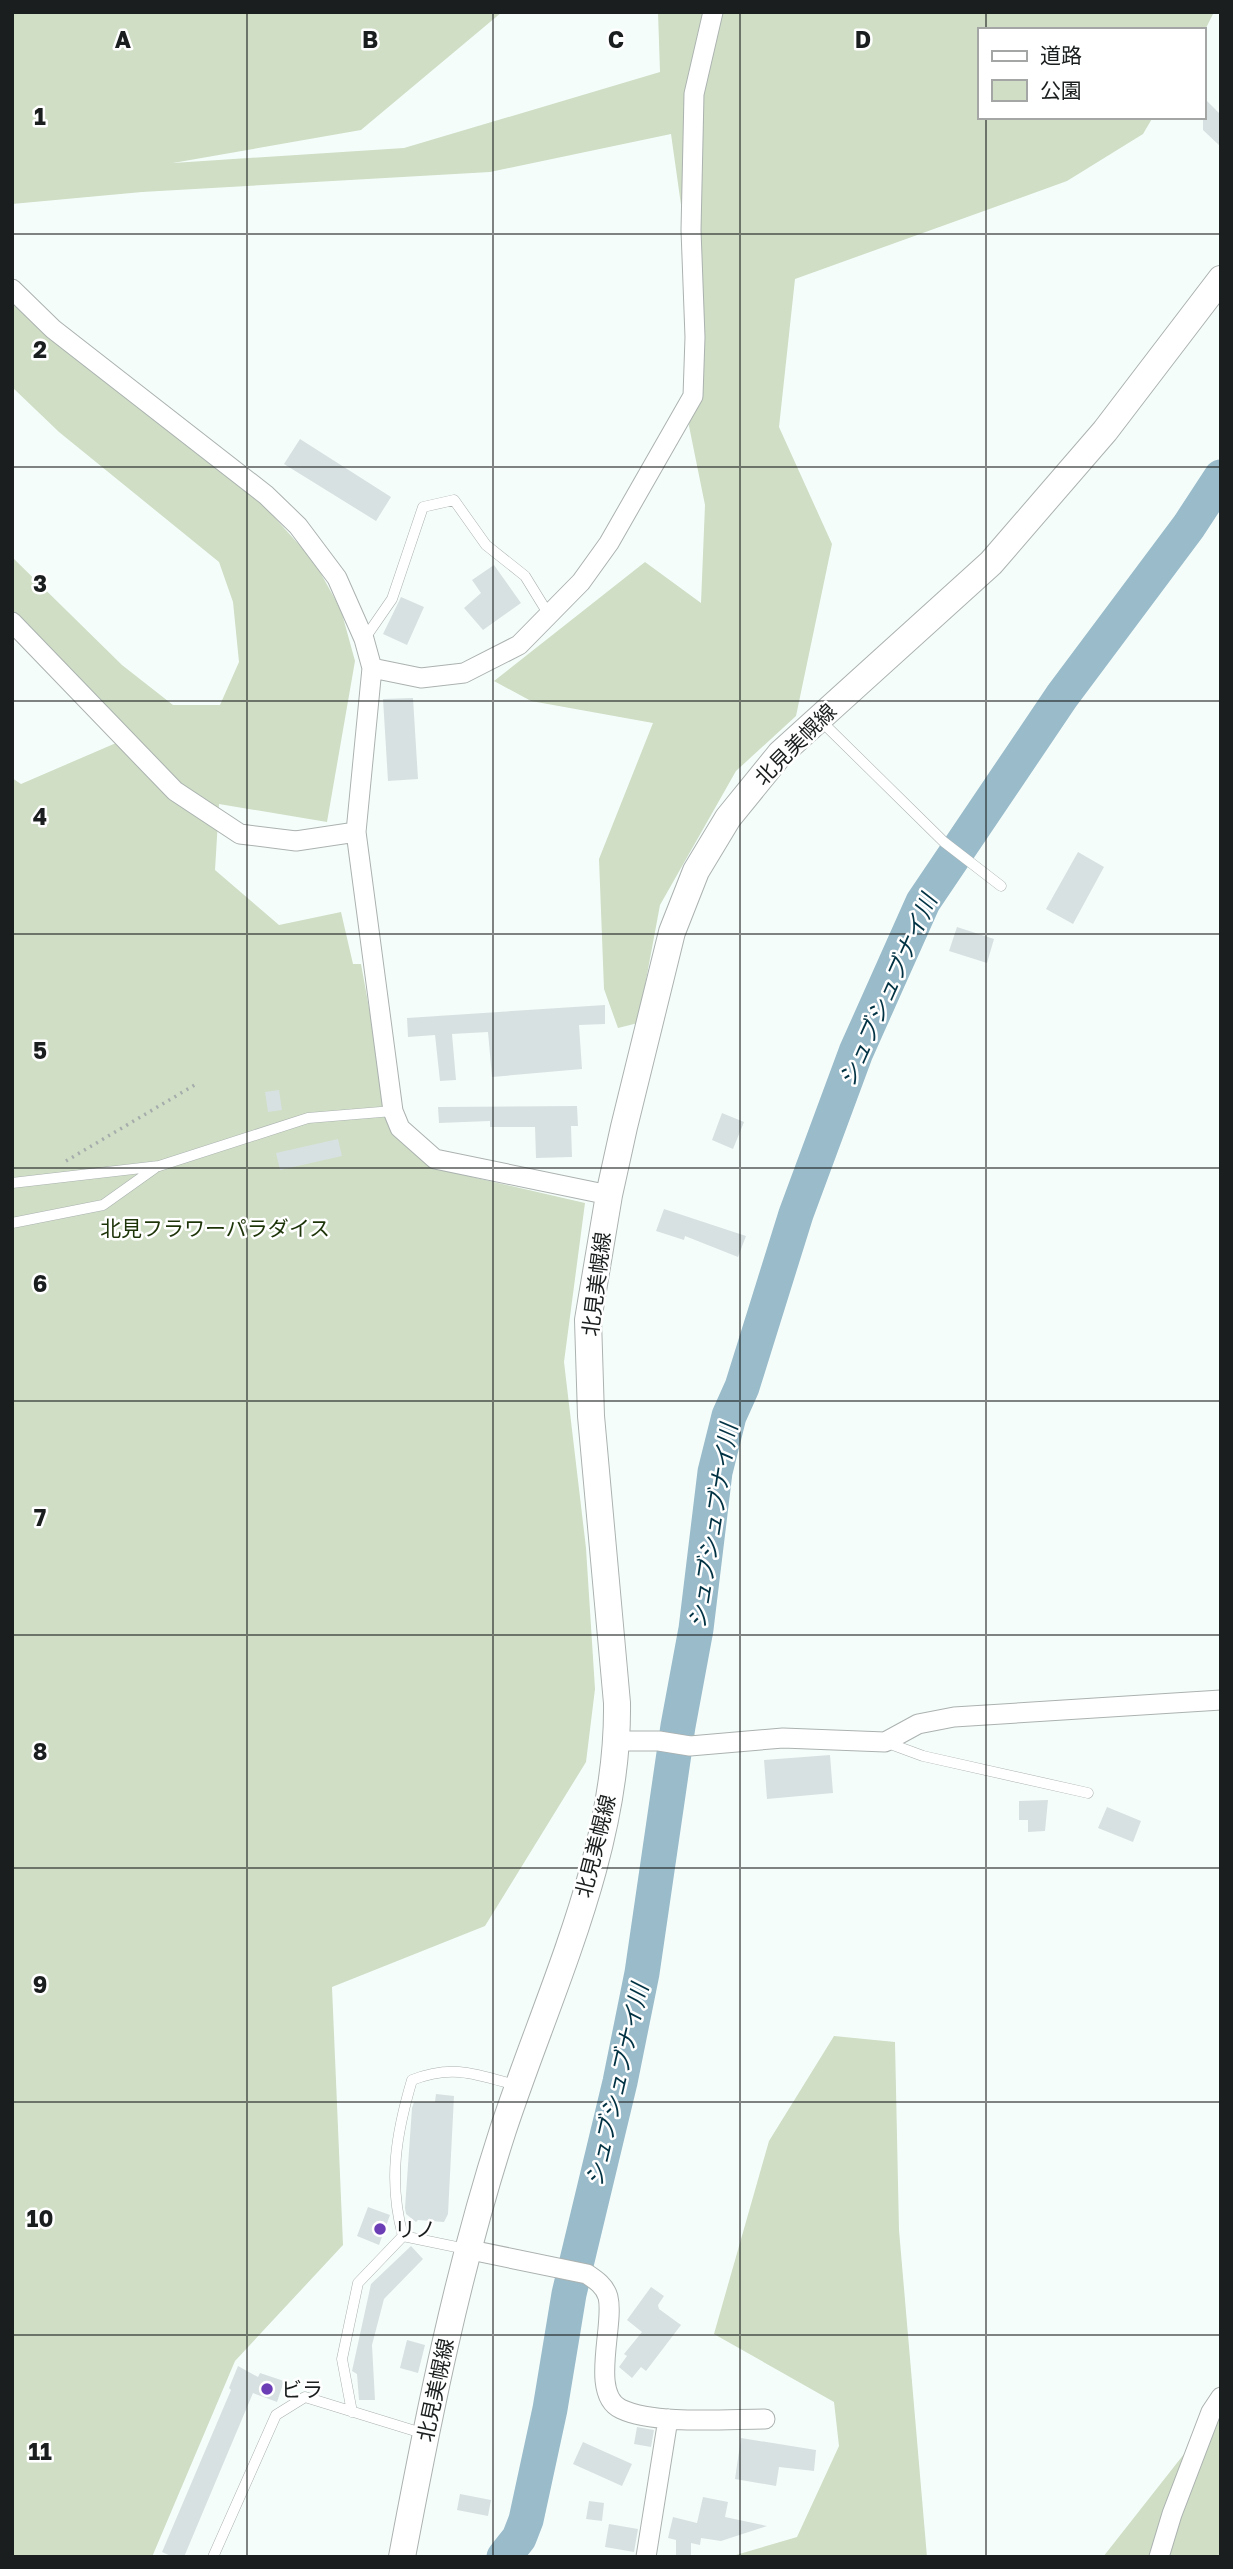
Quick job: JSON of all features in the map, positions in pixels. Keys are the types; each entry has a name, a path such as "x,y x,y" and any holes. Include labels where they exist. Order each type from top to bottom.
{"main road":[{"name":"北見美幌線","path":"402,2557 425,2435 466,2249 519,2086 558,1978 602,1838 618,1741 606,1563 591,1416 588,1320 609,1195 672,932 696,871 728,818 780,754 991,563 1105,430 1221,279"}],"street":[{"path":"372,668 421,678 464,673 519,645 581,582 609,544 693,396 694,94 713,12"},
{"path":"12,289 53,329 266,495 298,526 337,578 364,639 372,668 356,832 393,1111 400,1128 414,1144 435,1159 609,1195"},
{"path":"12,622 175,791 240,834 296,841 356,832"},
{"path":"618,1741 659,1741 690,1746 783,1738 885,1742 918,1724 954,1717 1221,1700"},
{"path":"466,2249 587,2274 601,2284 608,2298 605,2385 610,2400 621,2409 668,2419 765,2419"},
{"path":"1159,2557 1210,2412 1221,2397"},
{"path":"646,2557 668,2419"}],"lane":[{"path":"364,639 392,599 423,507 454,500 485,545 525,576 549,615"},
{"path":"819,719 944,842 1001,886"},
{"path":"12,1183 159,1166 308,1118 393,1111"},
{"path":"12,1223 103,1205 159,1166"},
{"path":"885,1742 923,1756 1088,1793"},
{"path":"402,2236 394,2202 395,2161 401,2116 412,2080 437,2070 468,2073 519,2086"},
{"path":"402,2236 466,2249"},
{"path":"352,2412 342,2359 358,2283 402,2236"},
{"path":"213,2557 276,2415 305,2397 425,2435"}],"path":[{"path":"31,1181 198,1083"}],"green space":[{"path":"12,12 502,12 361,130 173,163 404,148 660,72 658,12 1214,12 1205,30 978,28 978,119 1152,119 1143,134 1067,181 795,279 779,427 832,544 796,716 736,771 660,905 638,1023 618,1028 604,989 599,859 653,723 531,701 494,681 645,562 701,603 705,505 689,426 697,318 671,134 490,172 142,192 12,204"},
{"name":"北見フラワーパラダイス","path":"12,300 41,331 264,506 314,561 341,610 355,661 327,822 219,804 215,870 279,925 341,912 353,964 361,964 391,1128 427,1162 472,1177 585,1203 564,1362 586,1548 595,1689 586,1762 485,1926 332,1987 343,2245 235,2361 152,2557 12,2557 12,778 21,784 116,743 12,610 12,557 122,665 173,705 220,705 239,662 233,602 219,562 59,432 12,387"},
{"path":"834,2036 895,2042 899,2230 927,2557 729,2557 797,2537 839,2446 834,2402 714,2334 769,2141"},
{"path":"1221,2407 1221,2557 1103,2557"}],"building":[{"path":"1205,99 1221,115 1221,147 1203,130"},
{"path":"300,439 391,497 376,521 284,464"},
{"path":"494,565 521,603 483,630 464,608 481,593 472,580"},
{"path":"401,597 424,607 407,645 383,634"},
{"path":"413,698 418,779 388,781 383,699"},
{"path":"1078,852 1104,867 1073,924 1046,909"},
{"path":"957,927 994,939 987,963 949,951"},
{"path":"605,1005 605,1024 579,1025 582,1069 492,1077 488,1032 452,1034 456,1080 440,1081 435,1035 408,1037 407,1018"},
{"path":"279,1090 282,1110 268,1112 265,1092"},
{"path":"577,1106 578,1126 571,1126 572,1157 536,1158 535,1127 490,1127 490,1121 439,1123 438,1107"},
{"path":"722,1113 744,1122 733,1149 712,1140"},
{"path":"338,1139 342,1156 280,1170 276,1153"},
{"path":"664,1209 746,1236 738,1257 685,1236 684,1240 656,1231"},
{"path":"830,1755 833,1793 767,1799 764,1760"},
{"path":"1048,1800 1045,1831 1028,1832 1028,1820 1019,1820 1019,1801"},
{"path":"1107,1807 1141,1821 1133,1842 1098,1828"},
{"path":"436,2094 454,2096 448,2214 444,2222 416,2222 406,2214 405,2208 412,2108 414,2102 435,2102"},
{"path":"368,2207 390,2215 379,2245 357,2236"},
{"path":"411,2246 423,2259 384,2299 372,2345 375,2400 359,2400 357,2374 352,2371 371,2284"},
{"path":"651,2287 664,2296 658,2305 659,2309 681,2325 646,2371 641,2367 632,2378 619,2367 627,2356 624,2354 642,2332 627,2320"},
{"path":"407,2340 425,2345 418,2373 400,2368"},
{"path":"238,2366 258,2377 260,2373 284,2381 277,2402 253,2393 184,2557 173,2557 162,2552 231,2390 229,2388"},
{"path":"637,2427 654,2430 651,2447 634,2444"},
{"path":"741,2438 816,2450 814,2471 779,2467 776,2486 735,2479"},
{"path":"583,2442 632,2464 622,2486 573,2464"},
{"path":"460,2494 491,2500 488,2516 457,2510"},
{"path":"703,2497 728,2502 725,2517 767,2526 721,2541 701,2538 700,2545 691,2543 691,2557 676,2557 676,2540 668,2538 673,2517 697,2523"},
{"path":"589,2501 604,2503 602,2521 586,2519"},
{"path":"609,2524 638,2529 634,2552 605,2547"}],"waterway":[{"name":"シュブシュブナイ川","path":"504,2557 519,2538 526,2520 550,2409 569,2294 620,2082 642,1973 678,1726 696,1629 715,1472 729,1416 742,1387 796,1214 856,1052 923,902 1062,696 1189,526 1221,477"}],"place":[{"name":"リノ","path":"380,2229"},
{"name":"ビラ","path":"267,2389"}]}
